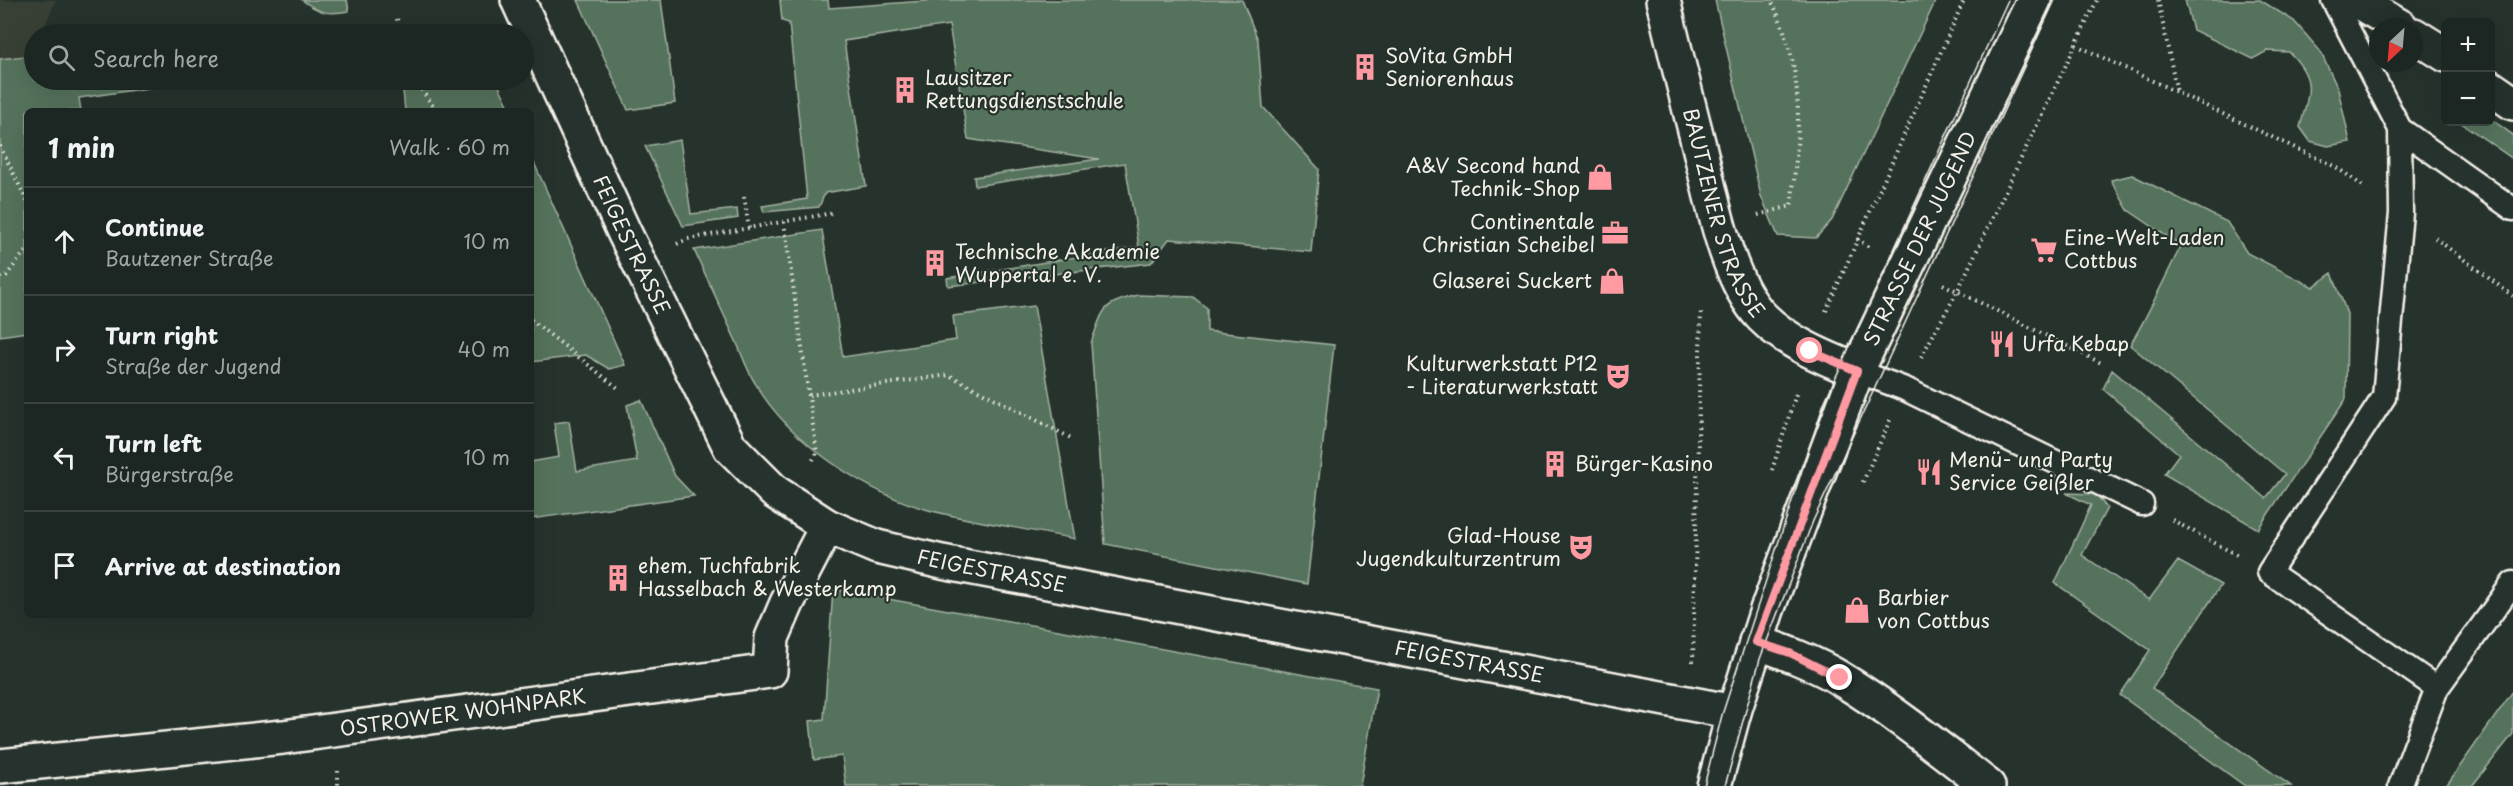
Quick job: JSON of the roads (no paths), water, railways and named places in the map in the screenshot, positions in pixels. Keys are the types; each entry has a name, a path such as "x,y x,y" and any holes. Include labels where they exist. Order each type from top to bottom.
{"street":[{"name":"FEIGESTRASSE","path":"518,0 529,24"},
{"name":"BAUTZENER STRASSE","path":"1664,0 1719,225 1741,287 1762,316 1810,351 1857,371"},
{"name":"STRASSE DER JUGEND","path":"1714,786 1756,642 1857,371 2034,0"},
{"path":"2355,0 2386,18"},
{"name":"FEIGESTRASSE","path":"534,35 624,232 730,447 775,492 827,526 877,547 942,562 1734,712"},
{"path":"2423,41 2441,52"},
{"path":"2495,90 2513,103"},
{"name":"OSTROWER WOHNPARK","path":"0,766 283,738 770,671 772,638 787,603 827,526"},
{"path":"1756,642 1790,653 1840,678 1988,786"}],"lane":[{"path":"2332,0 2400,129 2513,209"},
{"path":"2400,129 2401,213 2384,397 2269,572 2438,688"},
{"path":"1857,371 1905,388 2142,504"},
{"path":"2400,786 2438,688 2513,583"}],"tram line":[{"path":"1704,786 1722,715 1824,403 2008,0"},
{"path":"1725,786 1760,659 1813,521 2055,0"}],"place":[{"name":"SoVita GmbH Seniorenhaus","path":"1365,67"},
{"name":"Lausitzer Rettungsdienstschule","path":"905,90"},
{"name":"A&V Second hand Technik-Shop","path":"1600,177"},
{"name":"Continentale Christian Scheibel","path":"1615,233"},
{"name":"Eine-Welt-Laden Cottbus","path":"2044,250"},
{"name":"Technische Akademie Wuppertal e. V.","path":"935,263"},
{"name":"Glaserei Suckert","path":"1612,281"},
{"name":"Urfa Kebap","path":"2002,344"},
{"name":"Kulturwerkstatt P12 - Literaturwerkstatt","path":"1618,376"},
{"name":"Bürger-Kasino","path":"1555,464"},
{"name":"Menü- und Party Service Geißler","path":"1929,472"},
{"name":"Glad-House Jugendkulturzentrum","path":"1581,547"},
{"name":"ehem. Tuchfabrik Hasselbach & Westerkamp","path":"618,578"},
{"name":"Barbier von Cottbus","path":"1857,610"}]}
